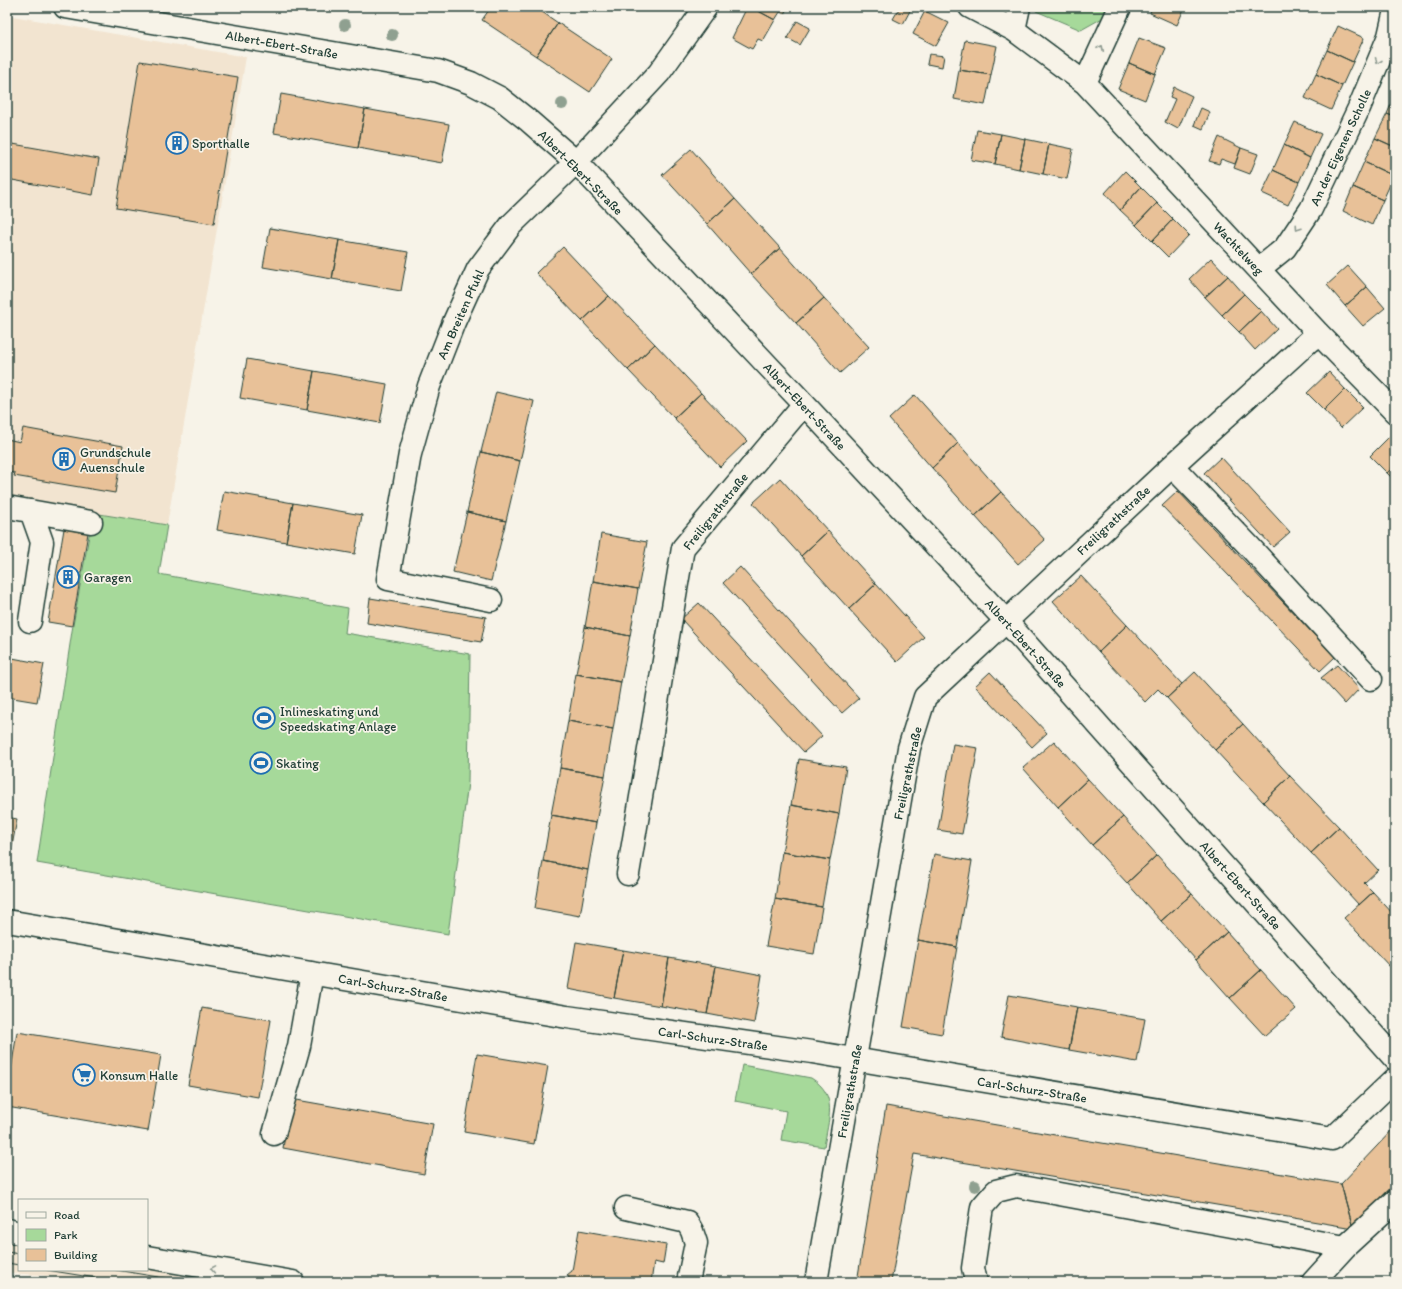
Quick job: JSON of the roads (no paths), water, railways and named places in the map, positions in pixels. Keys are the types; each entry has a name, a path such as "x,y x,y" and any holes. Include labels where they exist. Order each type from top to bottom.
{"street":[{"name":"Albert-Ebert-Straße","path":"65,7 438,71 471,83 500,98 576,162 804,404 1006,621 1395,1059"},
{"name":"Am Breiten Pfuhl","path":"491,600 388,580 410,454 429,386 457,315 478,269 511,226 576,162 659,73 706,7"},
{"name":"Wachtelweg","path":"970,7 1014,30 1084,83 1318,333 1395,412"},
{"path":"1014,30 1019,7"},
{"path":"1084,83 1120,7"},
{"name":"An der Eigenen Scholle","path":"1259,269 1285,248 1311,209 1359,108 1389,36 1395,10"},
{"name":"Freiligrathstraße","path":"816,1282 910,748 925,697 1172,466 1318,333"},
{"name":"Freiligrathstraße","path":"628,874 683,548 804,404"},
{"path":"1172,466 1249,546 1372,679"},
{"path":"7,506 91,522"},
{"path":"30,620 42,542 31,511"},
{"name":"Carl-Schurz-Straße","path":"7,921 567,1017 812,1052 1332,1139 1395,1078"},
{"path":"274,1134 299,1046 312,973"},
{"path":"976,1282 973,1268 982,1207 996,1191 1016,1186 1345,1247"},
{"path":"1313,1282 1345,1247 1395,1201"},
{"path":"626,1208 687,1222 696,1243 688,1282"},
{"path":"7,1230 18,1233"},
{"path":"148,1257 293,1282"}],"tram line":[{"path":"7,1252 18,1254"},
{"path":"7,1263 18,1265"},
{"path":"53,1271 120,1282"},
{"path":"122,1271 188,1282"}],"place":[{"name":"Sporthalle","path":"177,143"},
{"name":"Grundschule Auenschule","path":"64,459"},
{"name":"Garagen","path":"68,577"},
{"name":"Inlineskating und Speedskating Anlage","path":"264,718"},
{"name":"Skating","path":"261,763"},
{"name":"Konsum Halle","path":"84,1075"}]}
